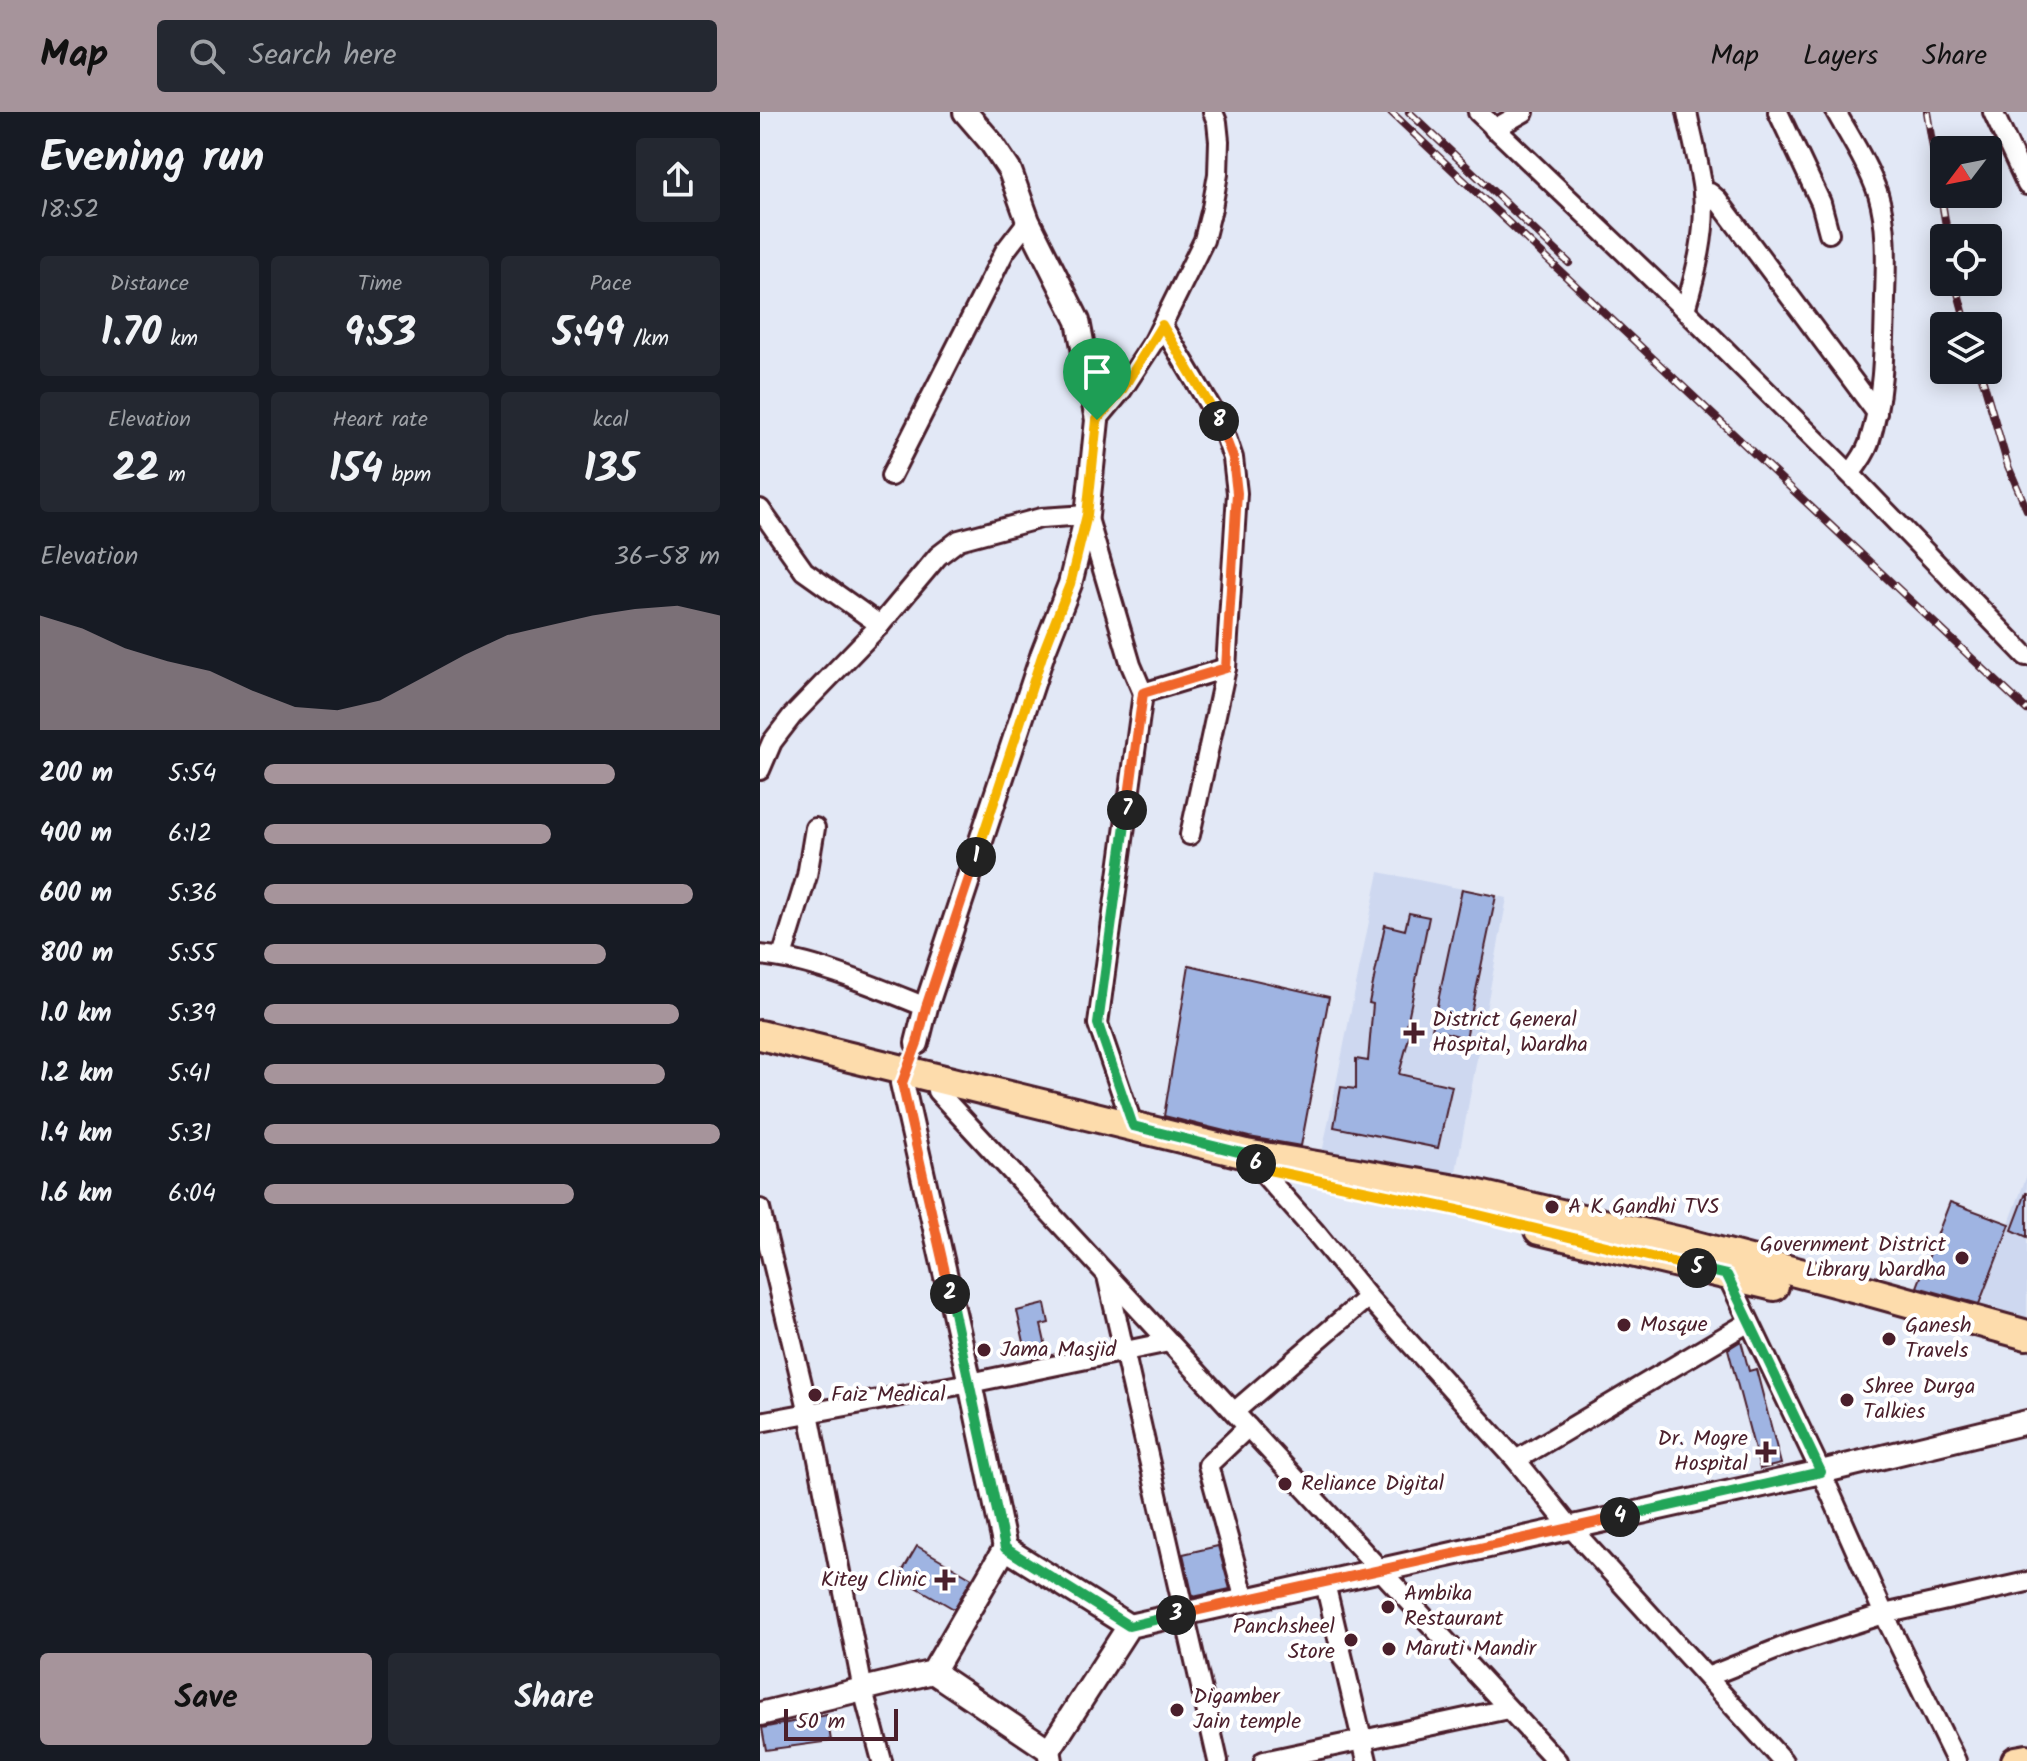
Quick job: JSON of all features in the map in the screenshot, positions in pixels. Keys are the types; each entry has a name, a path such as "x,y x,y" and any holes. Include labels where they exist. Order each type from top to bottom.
{"main road":[{"path":"760,1035 904,1077 937,1091 1252,1161 1892,1313 2027,1351"},
{"path":"760,1051 904,1077 1133,1126 1252,1161 1462,1191 1681,1242 2027,1335"},
{"path":"2016,1761 2027,1759"}],"street":[{"path":"760,1714 933,1672 1005,1548 904,1077 1043,653 1070,584 1087,515 1097,420 1078,321 1028,221 1010,171 965,112"},
{"path":"1097,420 1122,390 1162,325 1204,240 1218,174 1219,141 1213,112"},
{"path":"1478,112 1685,310 1850,474 2026,656"},
{"path":"1494,129 1524,112"},
{"path":"1685,310 1695,278 1703,193 1687,112"},
{"path":"1778,112 1821,203 1829,233"},
{"path":"1836,112 1874,186 1885,234 1884,367 1868,446 1850,474"},
{"path":"1993,112 2027,185"},
{"path":"1703,193 1710,193 1717,199 1877,413"},
{"path":"891,476 1005,251 1028,221"},
{"path":"1162,325 1222,426 1233,458 1237,493 1226,668 1190,835"},
{"path":"761,512 804,571 880,625"},
{"path":"760,770 772,742 792,716 880,625 938,556 959,540 1041,518 1087,515"},
{"path":"1087,515 1131,665 1143,693 1098,1024 1133,1126"},
{"path":"1143,693 1226,668"},
{"path":"782,957 807,876 815,828"},
{"path":"760,955 782,957 865,983 926,1007"},
{"path":"937,1091 1557,1761"},
{"path":"1252,1161 1368,1297 1516,1460 1571,1528 1783,1761"},
{"path":"760,1209 809,1413 863,1690 882,1761"},
{"path":"1107,1275 1218,1761"},
{"path":"1727,1275 1821,1472 1884,1614 1956,1761"},
{"path":"1234,1412 1368,1297"},
{"path":"1516,1460 1749,1322"},
{"path":"760,1422 1169,1342"},
{"path":"1005,1548 1129,1626 1821,1472 2027,1422"},
{"path":"1245,1600 1208,1465 1248,1427"},
{"path":"1707,1677 1790,1644 1884,1614 2027,1582"},
{"path":"1325,1583 1367,1761"},
{"path":"933,1672 1050,1756 1129,1626"},
{"path":"1264,1761 1508,1709"}],"shaded area":[{"name":"District General Hospital, Wardha","path":"1379,872 1507,898 1451,1198 1319,1168"},
{"path":"2027,1175 2027,1320 1977,1309"}],"building":[{"path":"1462,889 1496,896 1466,1038 1432,1029"},
{"path":"1409,913 1429,917 1406,1029 1411,1030 1399,1074 1452,1086 1438,1148 1334,1127 1341,1087 1356,1089 1356,1059 1368,1061 1373,1004 1369,1003 1385,925 1405,930"},
{"path":"1189,965 1329,997 1301,1146 1164,1116"},
{"path":"2027,1193 2027,1237 2012,1230"},
{"name":"Government District Library Wardha","path":"1950,1202 2010,1224 1979,1304 1917,1287"},
{"path":"1045,1304 1049,1323 1041,1325 1046,1347 1026,1351 1017,1311"},
{"path":"1741,1341 1749,1371 1756,1369 1781,1464 1760,1469 1728,1349"},
{"path":"917,1546 972,1578 954,1609 899,1577"},
{"path":"1218,1546 1230,1589 1193,1597 1183,1554"},
{"path":"827,1715 831,1741 766,1750 762,1728"}],"railway":[{"path":"1391,112 2027,710"},
{"path":"1409,112 1569,263"},
{"path":"1927,112 1946,224"},
{"path":"1959,296 1963,312"},
{"path":"1984,384 2008,466 2027,510"}],"place":[{"name":"District General Hospital, Wardha","path":"1414,1033"},
{"name":"A K Gandhi TVS","path":"1552,1207"},
{"name":"Government District Library Wardha","path":"1962,1258"},
{"name":"Mosque","path":"1624,1325"},
{"name":"Ganesh Travels","path":"1889,1339"},
{"name":"Jama Masjid","path":"984,1350"},
{"name":"Faiz Medical","path":"815,1395"},
{"name":"Shree Durga Talkies","path":"1847,1400"},
{"name":"Dr. Mogre Hospital","path":"1766,1452"},
{"name":"Reliance Digital","path":"1285,1484"},
{"name":"Kitey Clinic","path":"945,1580"},
{"name":"Ambika Restaurant","path":"1388,1607"},
{"name":"Panchsheel Store","path":"1351,1640"},
{"name":"Maruti Mandir","path":"1389,1649"},
{"name":"Digamber Jain temple","path":"1177,1710"}],"route":[{"path":"1162,325 1222,426 1233,458 1237,493 1226,668 1143,693 1098,1024 1133,1126 1246,1154 1259,1168 1458,1210 1727,1275 1821,1472 1129,1626 1005,1548 902,1083 1043,653 1070,584 1087,515 1097,420 1122,390 1162,325"}]}
